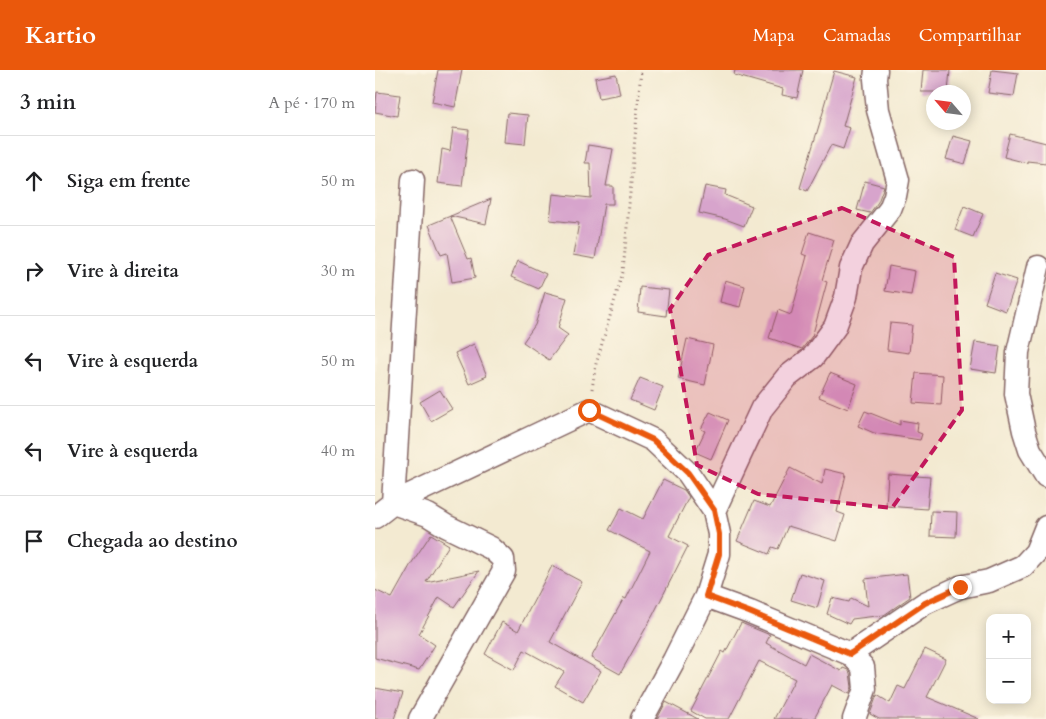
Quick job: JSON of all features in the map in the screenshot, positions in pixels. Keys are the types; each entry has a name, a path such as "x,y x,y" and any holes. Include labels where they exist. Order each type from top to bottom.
{"street":[{"path":"714,510 762,408 787,377 813,357 835,327 846,297 851,268 862,244 890,208 895,196 898,180 878,110 875,70"},
{"path":"393,503 413,180"},
{"path":"1038,267 1018,352 1016,394 1030,450 1046,476"},
{"path":"375,517 393,503 589,410 653,440 688,473 714,510 719,534 719,554 706,596 642,719"},
{"path":"393,503 428,515 491,548 503,559 504,571 420,719"},
{"path":"850,654 925,603 960,587 989,581 1023,566 1036,552 1046,527"},
{"path":"706,596 850,654 863,667 865,689 854,719"}],"path":[{"path":"589,410 596,364 623,272 641,70"}],"highlighted area":[{"path":"842,208 954,257 962,410 892,508 758,494 697,465 670,309 708,255"}],"building":[{"path":"438,70 462,70 455,107 432,102"},
{"path":"735,70 803,70 797,98 782,95 783,89 734,75"},
{"path":"923,70 950,70 949,85 926,85 926,92 921,92"},
{"path":"992,70 1018,73 1014,96 988,93"},
{"path":"834,71 857,77 843,126 850,128 843,149 831,145 807,191 800,188"},
{"path":"616,74 620,94 599,98 595,78"},
{"path":"377,92 400,95 397,116 375,112"},
{"path":"507,113 528,115 525,144 504,142"},
{"path":"453,128 469,130 462,186 438,183 442,149 450,151"},
{"path":"1010,134 1046,143 1046,163 1027,161 1027,163 1004,157"},
{"path":"953,136 972,141 965,164 946,159"},
{"path":"588,145 613,149 606,186 613,186 613,204 604,204 595,259 573,255 579,223 550,220 553,194 591,198 590,163 585,163"},
{"path":"865,181 884,186 878,202 870,213 857,210"},
{"path":"705,186 726,190 725,195 752,206 744,226 699,213"},
{"path":"491,199 486,224 450,216"},
{"path":"964,206 983,214 973,237 955,230"},
{"path":"450,216 468,259 471,258 475,278 452,282 447,253 441,255 429,225"},
{"path":"809,232 834,240 822,280 827,282 814,330 812,336 802,349 769,338 778,310 791,315 807,256 802,254"},
{"path":"518,261 546,274 539,289 511,277"},
{"path":"889,266 915,271 911,295 885,291"},
{"path":"995,273 1017,280 1006,311 985,303"},
{"path":"725,280 745,286 740,307 720,302"},
{"path":"640,287 669,290 666,316 638,312"},
{"path":"545,292 567,298 558,328 568,335 549,360 523,342 535,325"},
{"path":"890,323 912,325 909,353 887,350"},
{"path":"687,339 713,345 705,385 678,379"},
{"path":"975,342 1000,346 996,373 970,369"},
{"path":"474,344 487,376 469,384 455,353"},
{"path":"830,373 857,384 848,409 819,397"},
{"path":"916,373 943,375 941,405 913,403"},
{"path":"640,378 663,387 654,410 630,400"},
{"path":"440,390 452,409 431,421 420,402"},
{"path":"865,411 900,425 900,420 918,423 917,432 922,434 920,440 874,433 858,426"},
{"path":"710,412 728,420 711,459 695,452 705,431 701,429"},
{"path":"790,468 822,484 825,469 846,474 837,512 845,515 837,541 788,526 778,549 772,547 769,554 737,541 754,501 770,507"},
{"path":"888,474 930,477 927,509 886,506"},
{"path":"663,480 684,490 689,497 669,536 688,546 620,674 591,658 624,598 626,599 650,551 609,530 621,508 643,519"},
{"path":"931,511 957,512 956,537 930,536"},
{"path":"431,534 449,545 426,582 479,571 454,607 439,597 419,634 435,645 419,670 375,658 375,590 392,598"},
{"path":"552,566 582,582 550,642 601,671 583,702 555,686 564,672 524,650 514,670 485,654 502,622 518,631"},
{"path":"800,573 825,581 817,608 791,600"},
{"path":"907,574 910,597 884,615 852,619 849,624 827,614 832,598 849,602 851,598 868,606 865,579"},
{"path":"741,623 770,635 766,643 804,664 809,654 841,671 843,668 848,670 852,687 849,694 832,685 814,719 774,719 795,679 759,661 729,719 705,719 691,711 722,651 725,653"},
{"path":"925,649 946,659 927,697 979,719 879,719 870,714 877,695 890,703 898,686 905,689"},
{"path":"375,688 403,693 394,719 375,719"},
{"path":"666,702 698,719 657,719"}],"route":[{"path":"589,410 653,440 688,473 714,510 719,534 719,554 706,596 850,654 925,603 960,587"}]}
